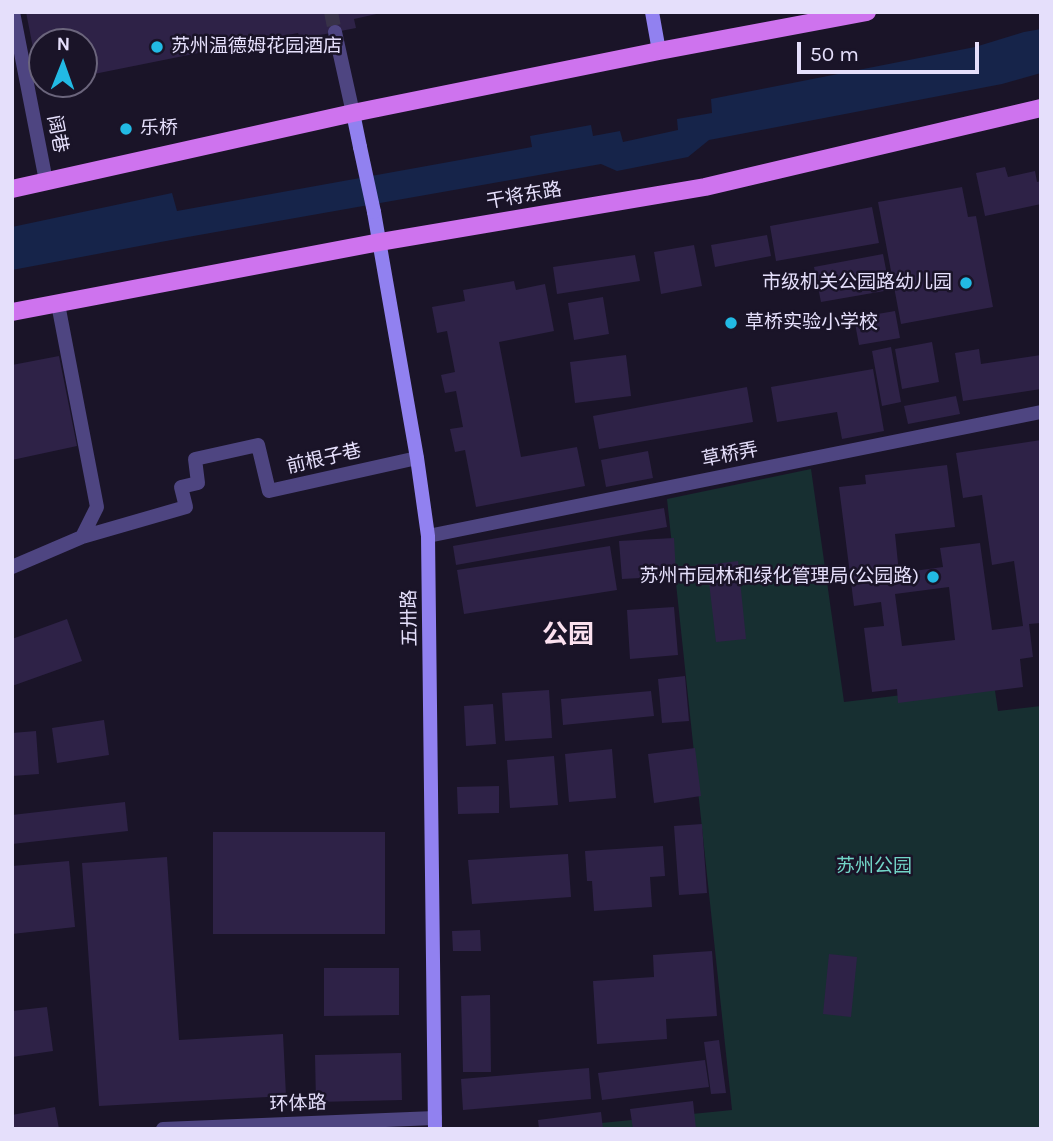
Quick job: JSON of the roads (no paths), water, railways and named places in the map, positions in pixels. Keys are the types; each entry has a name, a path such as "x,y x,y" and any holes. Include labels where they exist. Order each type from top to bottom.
{"main road":[{"path":"12,189 353,113 867,12"},
{"name":"干将东路","path":"12,312 380,242 705,187 1041,108"}],"street":[{"name":"阔巷","path":"13,12 46,181"},
{"path":"652,12 659,51"},
{"path":"335,32 353,113"},
{"name":"五卅路","path":"353,113 380,242 428,536 435,1123"},
{"path":"58,304 97,508 82,537"},
{"name":"草桥弄","path":"428,536 1041,412"},
{"name":"前根子巷","path":"12,567 82,537 186,507 181,487 198,484 195,459 258,446 269,491 417,457"},
{"name":"环体路","path":"163,1129 435,1123"}],"water":[{"path":"1041,29 1041,73 1002,84 709,140 688,157 617,171 601,164 12,270 12,227 172,193 177,211 532,147 530,136 591,125 593,136 620,131 623,142 678,130 677,119 712,113 711,99 975,47"}],"tunnel":[{"path":"331,12 335,32"}],"place":[{"name":"苏州温德姆花园酒店","path":"157,47"},
{"name":"乐桥","path":"126,129"},
{"name":"市级机关公园路幼儿园","path":"966,283"},
{"name":"草桥实验小学校","path":"731,323"},
{"name":"苏州市园林和绿化管理局(公园路)","path":"933,577"}],"district":[{"name":"公园","path":"568,636"}],"park label":[{"name":"苏州公园","path":"874,867"}]}
